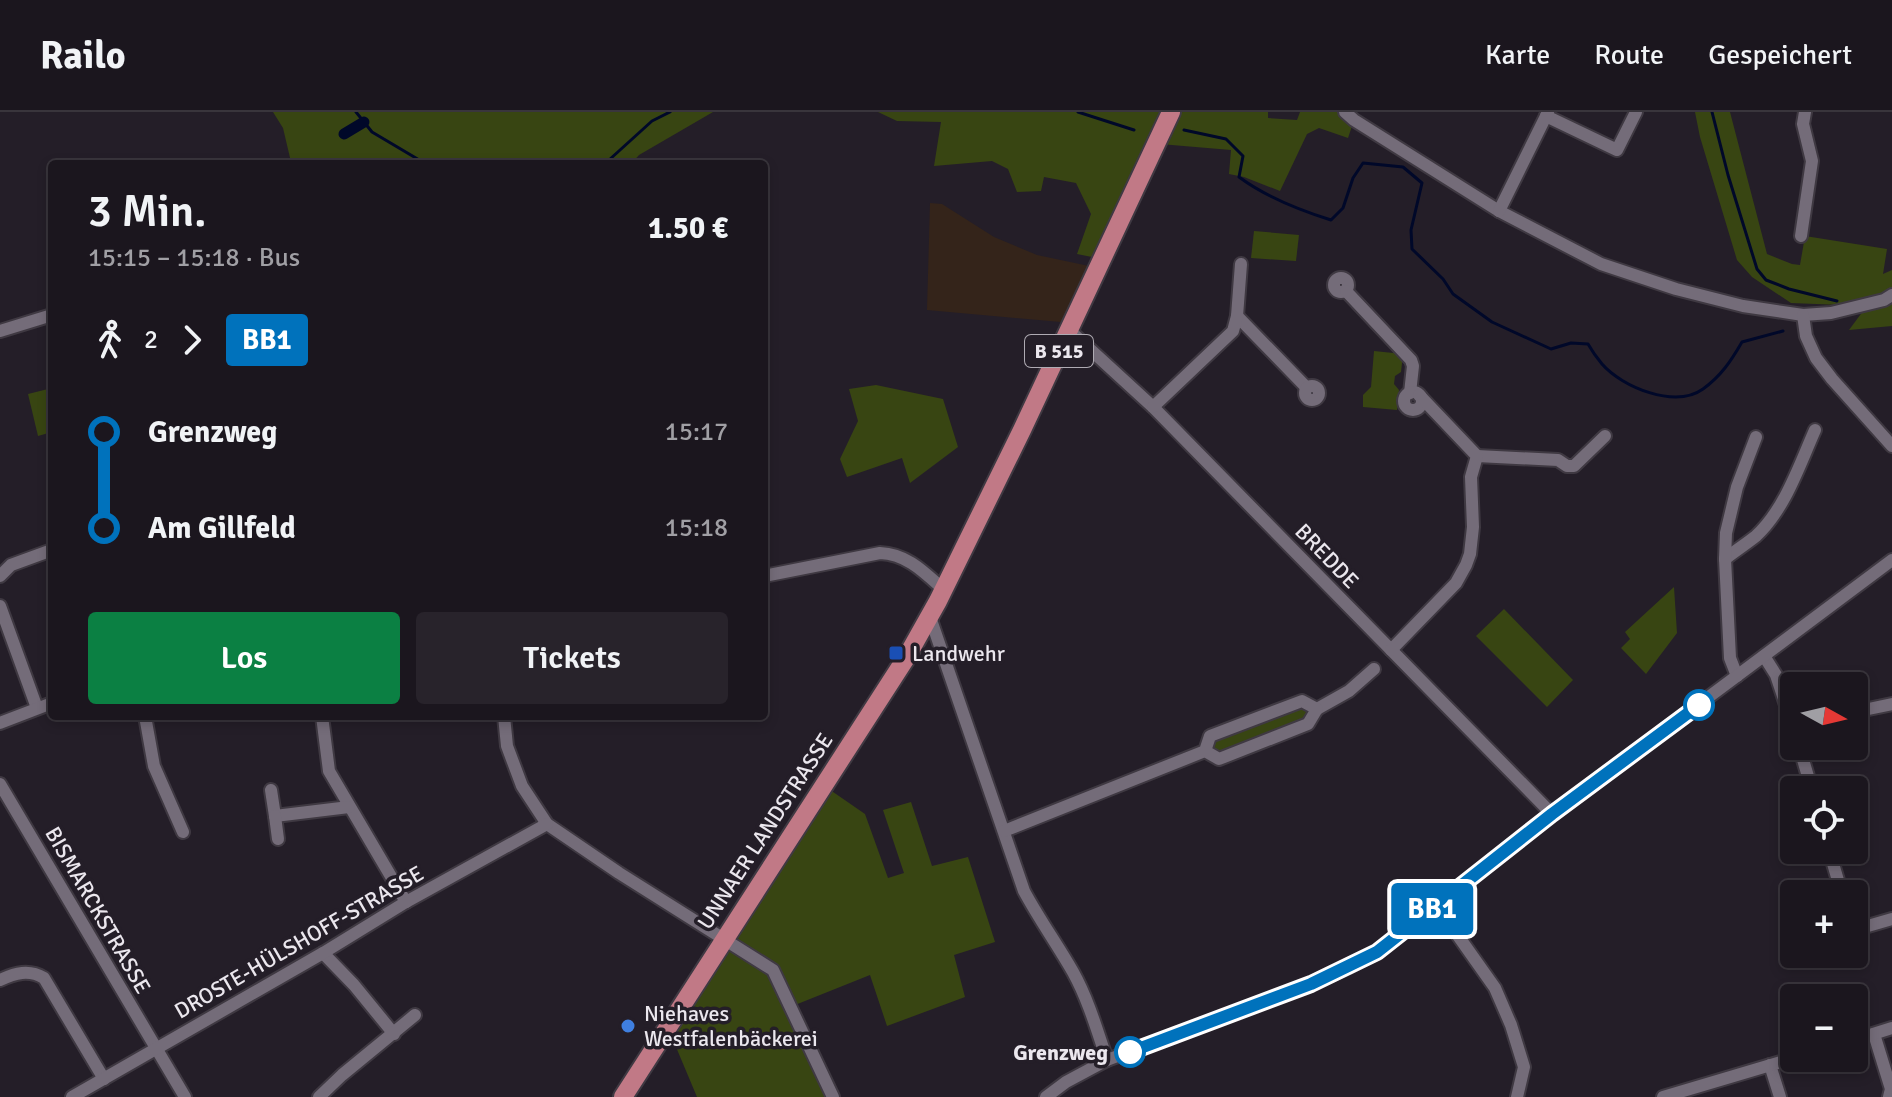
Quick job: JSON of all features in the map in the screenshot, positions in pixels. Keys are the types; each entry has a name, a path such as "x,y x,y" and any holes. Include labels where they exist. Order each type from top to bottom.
{"main road":[{"name":"B 515","path":"943,589 1171,112"},
{"name":"UNNAER LANDSTRASSE","path":"623,1097 906,658 943,589"}],"street":[{"path":"1345,112 1499,211 1601,264 1676,289 1743,306 1803,315 1831,313 1884,300 1892,295"},
{"path":"1499,211 1547,114 1617,150 1636,112"},
{"path":"1801,236 1812,161 1803,124 1805,112"},
{"path":"1153,407 1233,331 1241,264"},
{"path":"1346,291 1411,360 1414,394 1477,456 1558,460 1567,466 1574,466 1605,436"},
{"path":"1803,315 1806,336 1816,358 1892,446"},
{"path":"0,331 48,316"},
{"path":"1237,316 1307,388"},
{"name":"BREDDE","path":"1069,330 1153,407 1552,814"},
{"path":"1725,559 1756,536 1770,519 1784,498 1815,430"},
{"path":"1737,676 1730,658 1726,533 1742,473 1756,437"},
{"path":"1391,650 1456,583 1466,565 1473,527 1471,477 1477,456"},
{"path":"0,576 11,565 48,551"},
{"path":"768,575 890,553 912,562 943,589"},
{"path":"1046,1097 1066,1082 1107,1060 1276,997 1377,952 1552,814 1892,560"},
{"path":"0,606 37,708"},
{"path":"930,617 1024,891 1073,972 1107,1060"},
{"path":"1764,656 1780,686"},
{"path":"1205,751 1219,759 1308,724 1317,709 1349,691 1374,669"},
{"path":"1004,831 1205,751 1210,736 1302,701 1317,709"},
{"path":"0,723 48,704"},
{"path":"1868,709 1892,704"},
{"path":"146,720 154,766 183,832"},
{"path":"323,720 329,771 406,902"},
{"path":"504,720 507,746 522,786 547,824 773,970 833,1097"},
{"name":"BISMARCKSTRASSE","path":"0,784 185,1097"},
{"path":"271,790 278,839"},
{"path":"275,816 349,807"},
{"name":"DROSTE-HÜLSHOFF-STRASSE","path":"72,1097 406,902 547,824"},
{"path":"1437,906 1502,1001 1524,1067 1517,1097"},
{"path":"1868,926 1892,919"},
{"path":"323,953 394,1034"},
{"path":"0,980 22,972 35,973 44,978 104,1079"},
{"path":"319,1097 415,1015"},
{"path":"1868,1036 1892,1028"},
{"path":"1874,1034 1891,1089 1889,1097"},
{"path":"1663,1097 1780,1062"},
{"path":"1770,1065 1780,1097"}],"shaded area":[{"path":"930,203 942,204 994,237 1037,255 1089,266 1061,322 927,310"}],"green space":[{"path":"273,112 713,112 635,160 291,160 283,128"},
{"path":"878,112 1268,112 1268,118 1297,120 1300,112 1345,112 1354,120 1348,138 1319,128 1307,134 1280,191 1229,174 1231,150 1148,143 1092,257 1077,254 1091,214 1076,183 1044,177 1041,191 1017,192 1008,169 992,161 934,166 941,122 897,121"},
{"path":"1695,112 1730,112 1767,254 1800,265 1805,236 1887,249 1883,274 1892,270 1892,290 1841,305 1791,303 1752,277 1737,260"},
{"path":"1254,231 1299,235 1296,261 1251,258"},
{"path":"1892,291 1892,326 1849,330 1869,303"},
{"path":"1374,351 1403,354 1401,372 1395,376 1394,384 1399,390 1397,410 1363,407 1363,395 1371,387"},
{"path":"876,385 943,399 958,447 910,483 902,458 847,477 840,459 858,421 849,389"},
{"path":"48,389 48,433 38,436 28,394"},
{"path":"1674,587 1677,633 1646,674 1621,648 1630,639 1625,632"},
{"path":"1504,609 1573,680 1547,707 1476,636"},
{"path":"1302,703 1314,710 1307,722 1219,756 1209,750 1213,738"},
{"path":"823,785 865,814 888,878 904,873 883,810 911,802 932,866 968,857 995,942 954,955 965,997 887,1026 870,975 790,1007 833,1097 697,1097 668,1028"}],"waterway":[{"path":"356,112 372,132 419,160"},
{"path":"609,160 652,121 670,112"},
{"path":"1078,112 1134,130"},
{"path":"1712,112 1757,269 1766,280 1837,301"},
{"path":"344,134 364,122"},
{"path":"1184,130 1226,139 1243,156 1239,177 1283,202 1331,220 1343,208 1353,178 1363,163 1403,167 1422,183 1411,230 1412,249 1443,279 1453,294 1492,322 1551,349 1571,343 1588,344 1611,372 1650,393 1678,397 1691,395 1703,389 1720,373 1742,342 1783,331"}],"bus line":[{"name":"BB1","path":"1130,1052 1311,984 1377,952 1552,814 1699,705"}],"place":[{"name":"Landwehr","path":"896,653"},
{"name":"Niehaves Westfalenbäckerei","path":"628,1026"},
{"name":"Grenzweg","path":"1130,1052"}]}
